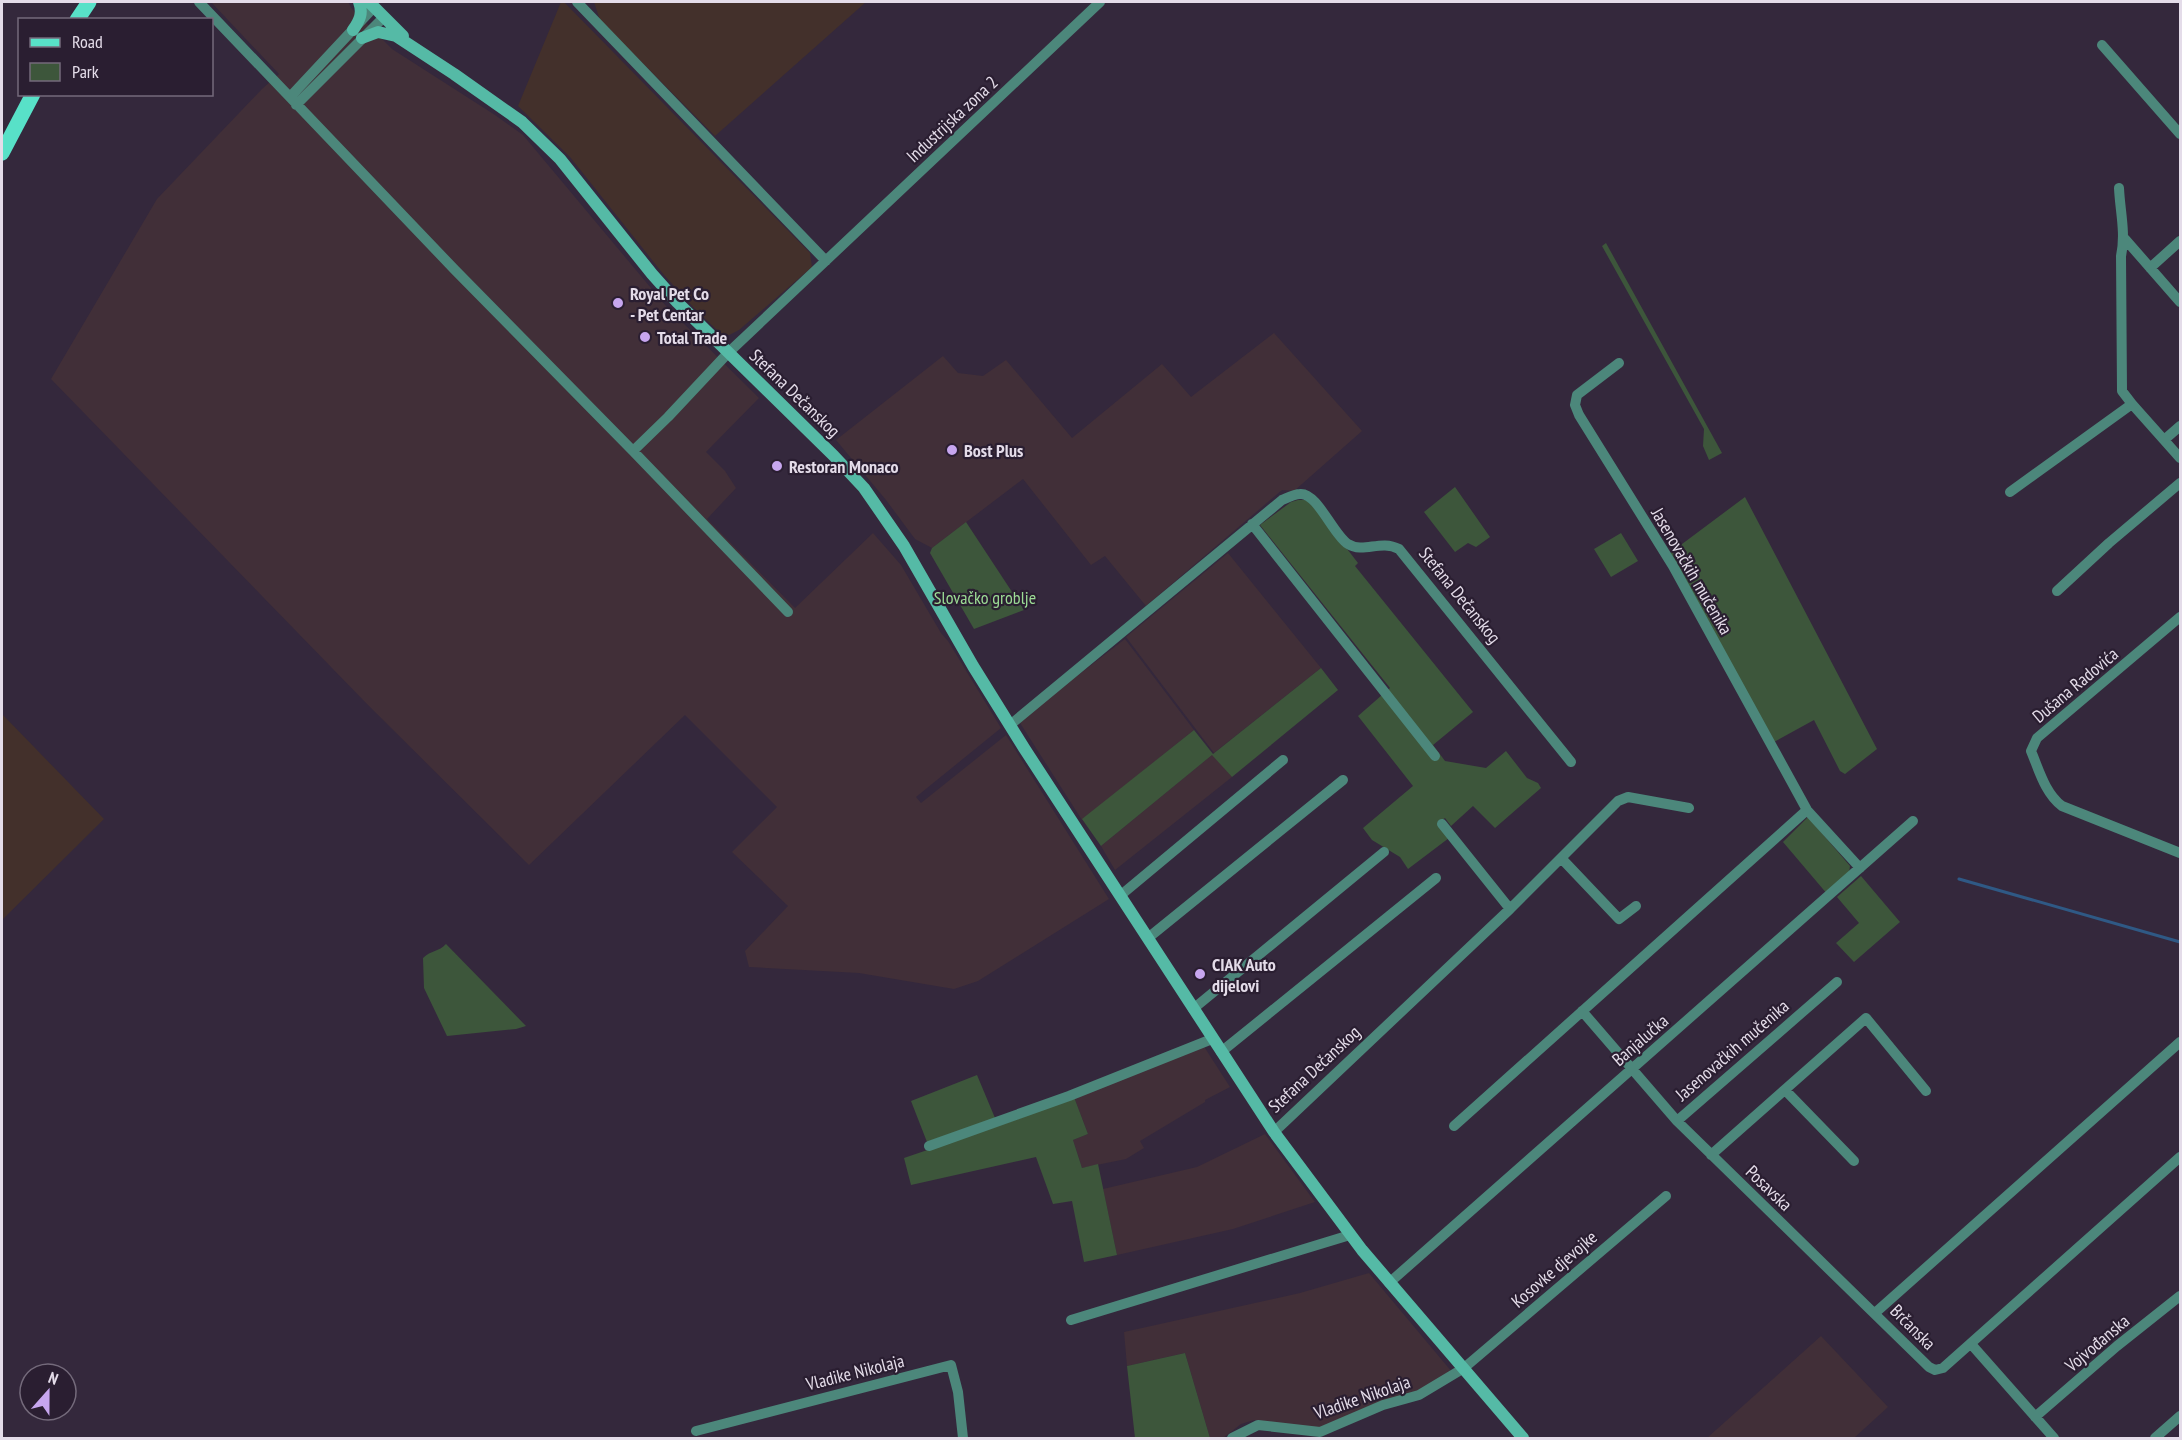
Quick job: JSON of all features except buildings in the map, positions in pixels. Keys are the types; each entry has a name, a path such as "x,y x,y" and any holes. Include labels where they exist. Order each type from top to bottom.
{"main road":[{"path":"78,18 88,2"},
{"path":"359,2 361,12 358,34 385,32 396,36 428,56"},
{"path":"372,4 383,18 428,56"},
{"name":"Stefana Dečanskog","path":"428,56 522,123 560,159 658,281 864,488 904,546 1010,725 1274,1132 1350,1235 1522,1438"},
{"path":"2,153 32,96"}],"street":[{"path":"200,2 455,270 788,612"},
{"path":"577,2 826,261"},
{"name":"Industrijska zona 2","path":"633,451 728,353 1100,2"},
{"path":"358,34 372,4"},
{"path":"293,101 358,34 383,18"},
{"path":"2102,45 2181,134"},
{"path":"2119,188 2120,216 2125,239 2121,256 2120,377 2122,391 2181,458"},
{"path":"2125,239 2181,302"},
{"path":"2150,268 2181,240"},
{"name":"Jasenovačkih mučenika","path":"1619,363 1577,395 1575,405 1579,415 1673,566 1807,810 1860,868"},
{"path":"2010,492 2132,405"},
{"path":"2164,440 2181,426"},
{"path":"2057,591 2109,543 2181,483"},
{"name":"Stefana Dečanskog","path":"1252,524 1282,500 1299,494 1310,497 1347,544 1359,548 1390,544 1399,549 1571,762"},
{"path":"1010,725 1252,524 1435,756"},
{"name":"Dušana Radovića","path":"2181,617 2037,738 2031,751 2053,800 2062,806 2181,853"},
{"path":"1121,895 1283,760"},
{"path":"1148,938 1343,780"},
{"name":"Stefana Dečanskog","path":"1274,1132 1562,859 1618,801 1628,797 1689,808"},
{"path":"1454,1126 1807,810"},
{"name":"Banjalučka","path":"1389,1283 1913,821"},
{"path":"1443,824 1510,909"},
{"path":"1192,1008 1384,852"},
{"path":"1562,859 1619,919 1636,906"},
{"path":"1221,1052 1436,878"},
{"name":"Jasenovačkih mučenika","path":"1677,1121 1837,982"},
{"name":"Jasenovačkih mučenika","path":"1582,1011 1677,1121 1711,1155"},
{"path":"1711,1155 1866,1018 1926,1091"},
{"path":"929,1146 1069,1096 1212,1039"},
{"name":"Brčanska","path":"2181,1042 1875,1312 1929,1367 1935,1370 1943,1368 2181,1157"},
{"path":"1785,1090 1854,1161"},
{"name":"Posavska","path":"1711,1155 1875,1312"},
{"name":"Kosovke djevojke","path":"1464,1368 1666,1196"},
{"path":"1071,1320 1350,1235"},
{"name":"Vojvođanska","path":"2036,1417 2117,1346 2181,1296"},
{"path":"1971,1344 2054,1438"},
{"name":"Vladike Nikolaja","path":"696,1431 951,1365 958,1392 963,1438"},
{"name":"Vladike Nikolaja","path":"1232,1438 1258,1425 1320,1432 1383,1405 1419,1395 1464,1368"},
{"path":"2155,1438 2181,1416"}],"shaded area":[{"path":"211,2 348,2 352,9 392,49 523,135 666,306 759,398 706,452 725,471 736,488 707,519 795,608 873,533 901,565 1001,728 916,797 921,803 1006,735 1109,899 978,981 954,989 859,973 749,967 745,951 788,906 732,852 777,807 685,715 529,865 366,703 51,379 157,199 279,74"},
{"path":"561,2 564,2 810,253 812,267 739,330 729,335 721,334 694,308 664,275 570,157 518,106"},
{"path":"594,2 866,2 715,136 600,20"},
{"path":"1274,333 1362,431 1294,491 1282,490 1146,606 1105,556 1091,565 1023,479 932,548 915,539 836,440 943,356 958,373 983,376 1006,360 1072,438 1162,364 1191,397"},
{"path":"1228,553 1321,668 1214,753 1126,637"},
{"path":"1125,639 1194,730 1082,820 1020,723 1021,719"},
{"path":"2,714 104,819 2,920"},
{"path":"1213,754 1232,777 1115,870 1101,846"},
{"path":"1203,1045 1230,1087 1140,1141 1144,1148 1126,1159 1082,1168 1073,1140 1088,1134 1074,1097"},
{"path":"1265,1134 1315,1202 1233,1229 1117,1255 1103,1189 1197,1167"},
{"path":"1369,1273 1452,1372 1417,1391 1323,1427 1311,1428 1254,1420 1241,1424 1223,1438 1210,1438 1185,1353 1127,1366 1124,1332 1300,1293"},
{"path":"1821,1336 1888,1407 1854,1438 1707,1438"}],"green space":[{"path":"1606,243 1722,453 1709,460 1703,446 1704,429 1602,246"},
{"path":"1455,487 1490,537 1476,547 1468,543 1455,552 1424,512"},
{"path":"1745,497 1877,749 1845,774 1840,771 1814,720 1774,742 1670,553"},
{"path":"1305,500 1313,505 1358,563 1355,566 1473,712 1433,745 1445,761 1486,768 1506,751 1527,778 1538,783 1541,788 1495,828 1473,806 1451,826 1445,818 1438,823 1449,838 1408,869 1400,857 1372,840 1363,828 1413,786 1358,716 1390,688 1260,525 1291,502"},
{"name":"Slovačko groblje","path":"966,522 1024,610 974,629 930,553 932,548"},
{"path":"1621,533 1638,561 1611,577 1594,549"},
{"path":"1321,668 1338,690 1232,777 1212,755 1101,846 1082,819 1194,730 1213,754"},
{"path":"1808,817 1850,866 1849,873 1828,895 1783,842"},
{"path":"1861,876 1900,922 1854,962 1836,943 1859,923 1837,897"},
{"path":"446,944 526,1026 447,1036 424,988 423,958"},
{"path":"977,1075 995,1118 927,1142 911,1101"},
{"path":"1074,1097 1088,1134 1073,1140 1082,1168 1098,1164 1117,1255 1084,1262 1072,1201 1053,1204 1036,1157 911,1185 904,1158 1021,1118"},
{"path":"1185,1353 1210,1438 1135,1438 1127,1366"}],"waterway":[{"path":"1959,879 2180,942"}],"place":[{"name":"Royal Pet Co - Pet Centar","path":"618,303"},
{"name":"Total Trade","path":"645,337"},
{"name":"Bost Plus","path":"952,450"},
{"name":"Restoran Monaco","path":"777,466"},
{"name":"CIAK Auto dijelovi","path":"1200,974"}]}
